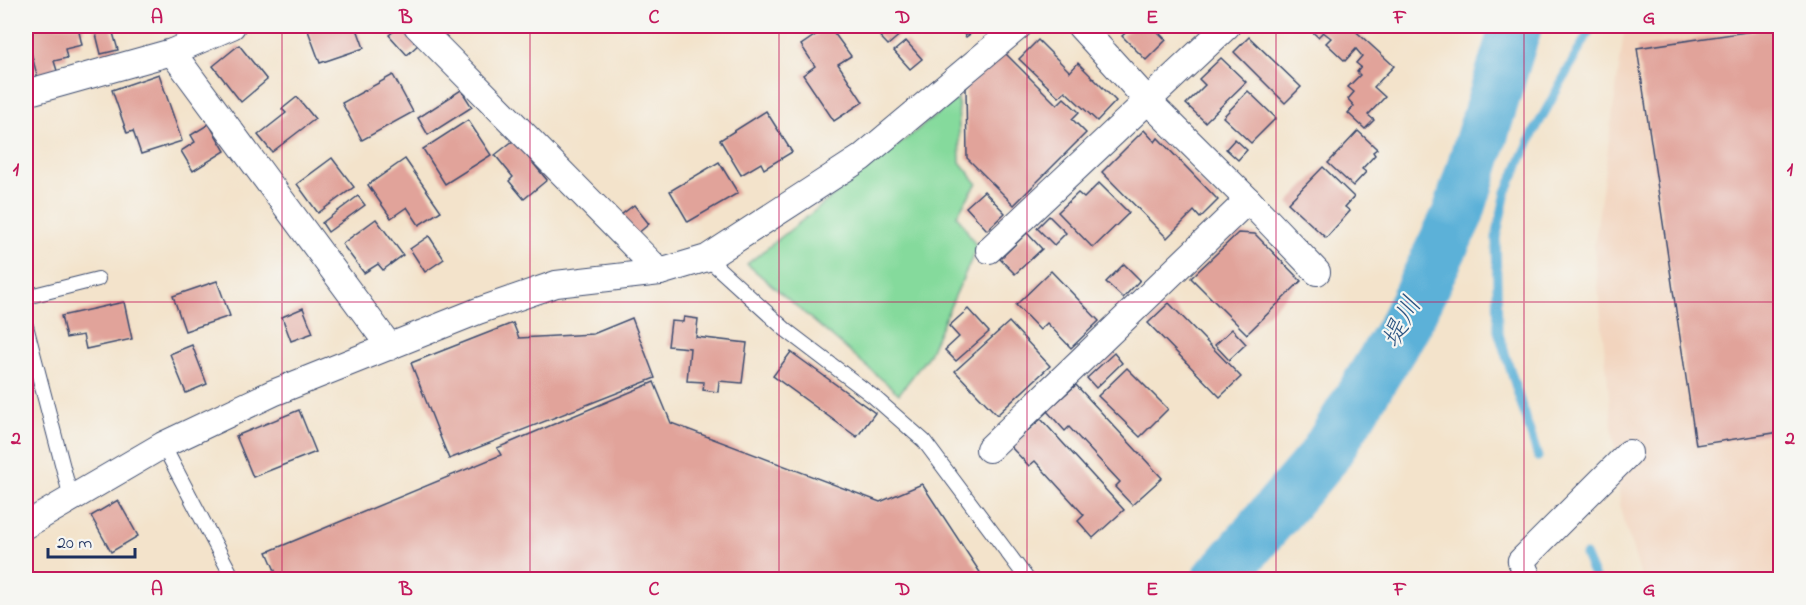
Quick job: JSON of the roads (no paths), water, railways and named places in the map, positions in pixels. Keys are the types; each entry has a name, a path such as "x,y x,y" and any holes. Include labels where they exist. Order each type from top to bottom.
{"street":[{"path":"26,93 172,52 232,26"},
{"path":"417,26 660,272"},
{"path":"26,525 163,445 273,393 478,311 556,284 660,272 707,258 861,158 1019,26"},
{"path":"1080,26 1148,101 1317,272"},
{"path":"989,250 1227,26"},
{"path":"172,52 390,347"},
{"path":"989,449 1248,200"},
{"path":"1529,579 1521,561 1629,453"}],"lane":[{"path":"707,258 786,330 874,397 924,441 1028,579"},
{"path":"26,297 98,279"},
{"path":"26,326 71,498"},
{"path":"163,445 234,579"}],"waterway":[{"name":"堤川","path":"1217,580 1324,456 1403,328 1458,214 1516,26"},
{"path":"1538,457 1498,331 1496,238 1506,192 1534,132 1592,26"},
{"path":"1585,555 1596,580"}]}
